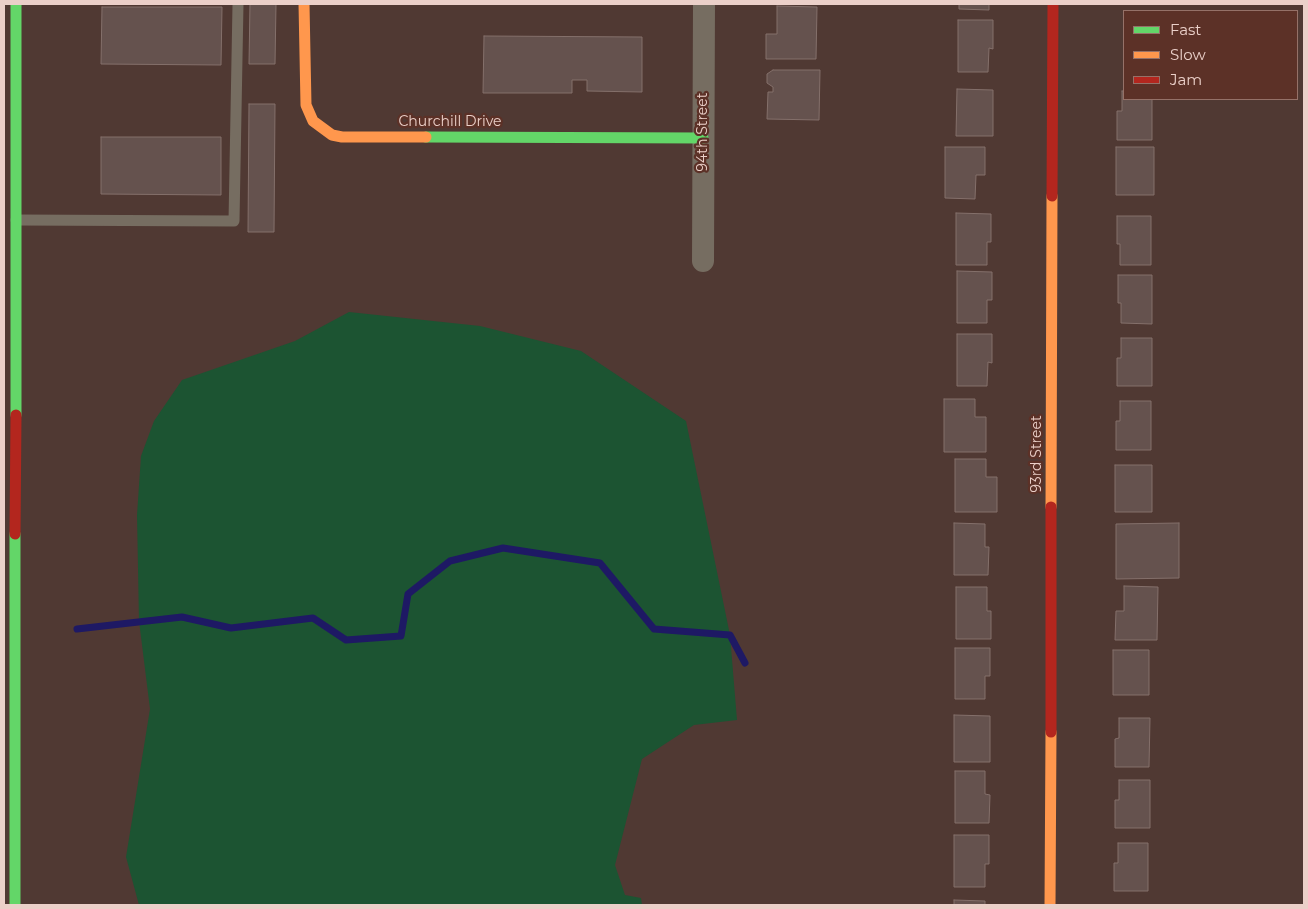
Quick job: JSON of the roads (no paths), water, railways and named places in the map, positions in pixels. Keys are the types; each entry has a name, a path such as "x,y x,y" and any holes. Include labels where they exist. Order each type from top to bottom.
{"street":[{"path":"14,905 16,4"},
{"name":"94th Street","path":"703,261 704,4"},
{"name":"93rd Street","path":"1050,905 1053,4"},
{"name":"Churchill Drive","path":"304,7 306,105 318,126 332,135 352,137 703,138"}],"lane":[{"path":"16,220 234,221 238,4"}],"waterway":[{"path":"77,629 182,617 231,628 313,618 346,640 401,636 408,594 450,561 503,548 600,563 654,629 730,635 745,663"}]}
